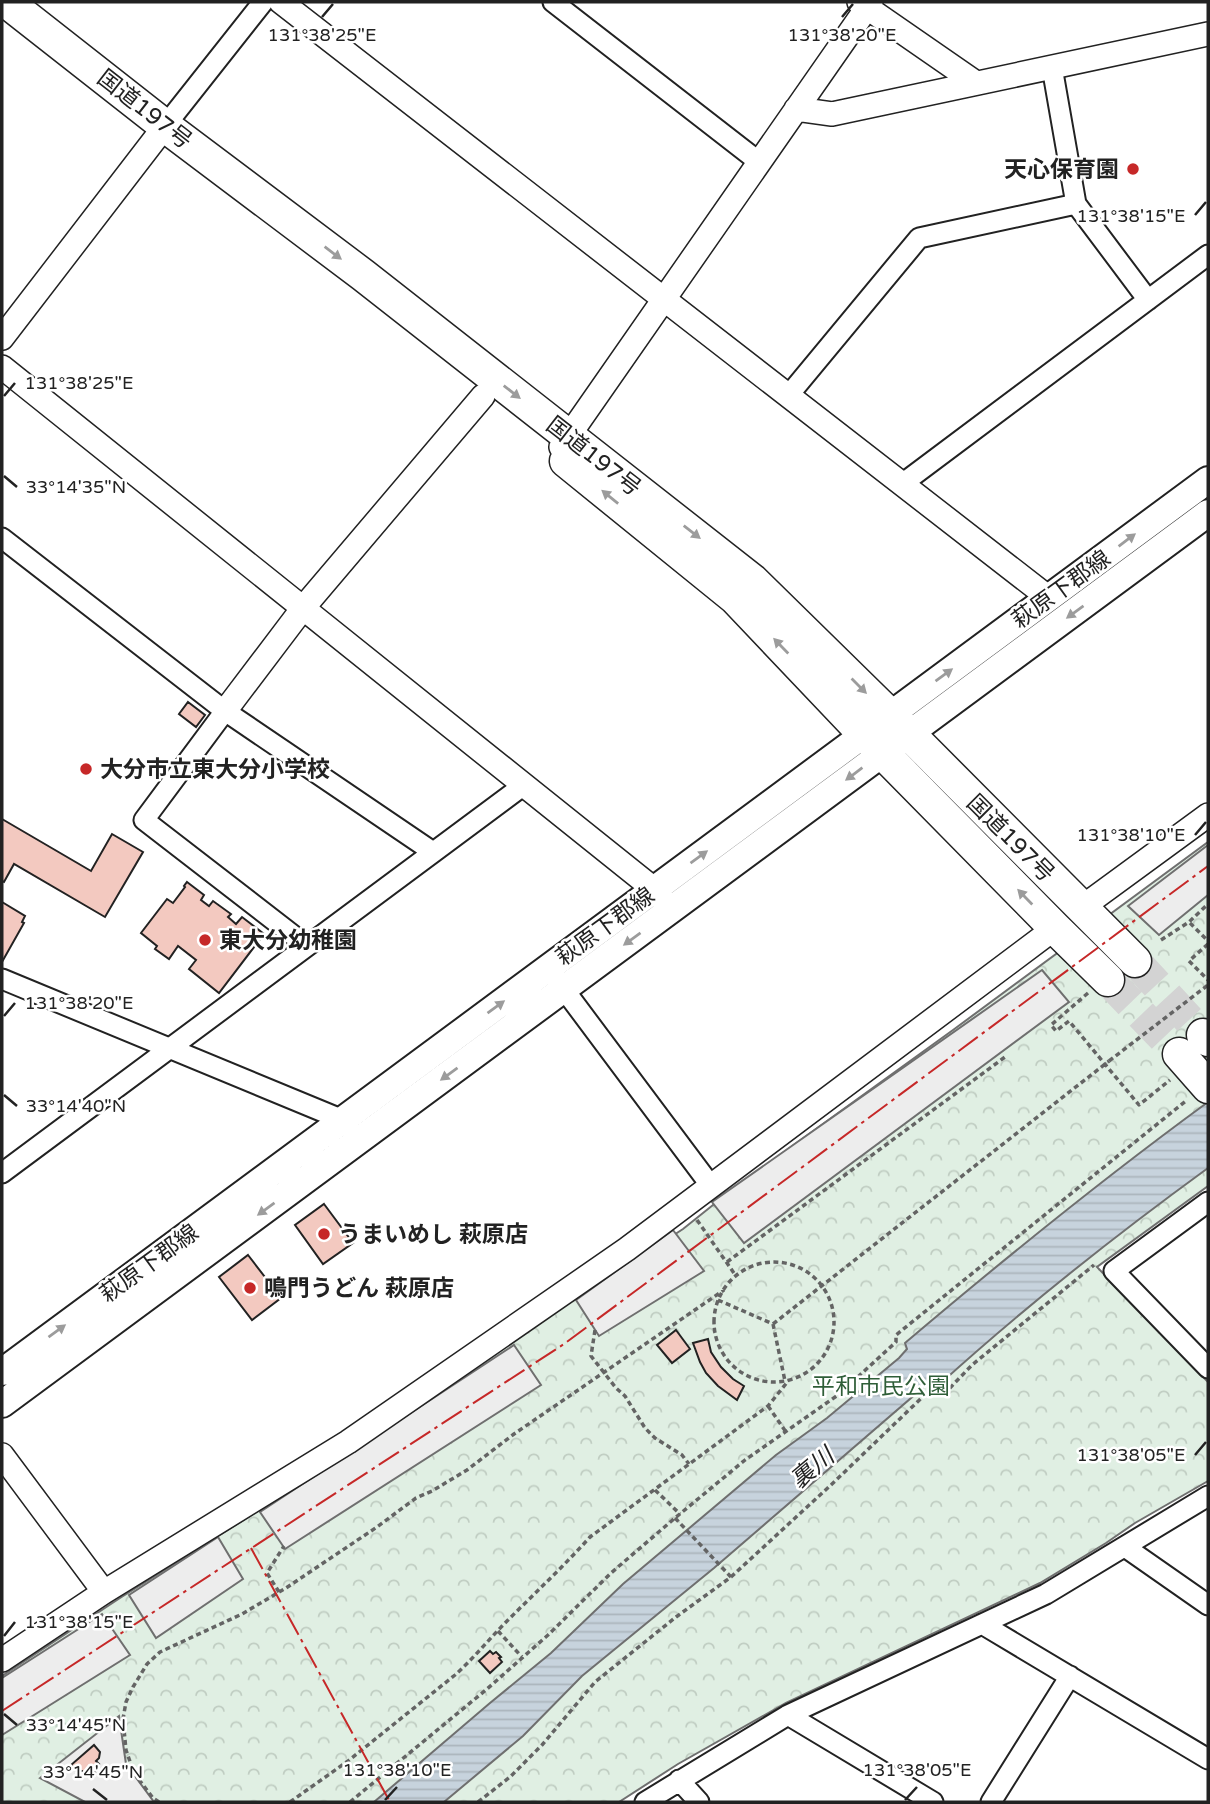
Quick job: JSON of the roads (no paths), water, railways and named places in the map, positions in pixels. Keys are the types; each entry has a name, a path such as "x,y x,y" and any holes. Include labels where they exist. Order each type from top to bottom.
{"highway":[{"name":"国道197号","path":"7,2 160,134 483,396 562,444 752,580 1135,961"},
{"name":"国道197号","path":"2,23 373,284 562,444 735,598 1055,928 1099,985"},
{"path":"1179,1054 1201,1091"}],"main road":[{"name":"萩原下郡線","path":"2,1372 343,1120 556,979 874,744 1049,598 1207,483"},
{"name":"萩原下郡線","path":"899,724 1208,513"},
{"name":"萩原下郡線","path":"2,1404 360,1140 556,979"}],"street":[{"path":"2,338 263,2"},
{"path":"281,2 1049,598"},
{"path":"553,2 759,162"},
{"path":"562,444 866,4 976,83"},
{"path":"796,109 832,114 1208,34"},
{"path":"1052,68 1076,204 1148,300"},
{"path":"788,396 919,238 1076,204"},
{"path":"902,484 1208,255"},
{"path":"2,367 524,785 663,900"},
{"path":"307,946 144,820 303,608 483,396"},
{"path":"2,538 225,711 433,852"},
{"path":"2,1173 524,785"},
{"path":"1082,908 1208,815"},
{"path":"2,1660 104,1592 348,1442 627,1250 1055,928"},
{"path":"2,979 343,1120 360,1140"},
{"path":"556,979 711,1186"},
{"path":"1208,1202 1114,1271 1208,1368"},
{"path":"2,1455 104,1592"},
{"path":"645,1802 788,1715 1046,1594 1208,1496"},
{"path":"1125,1547 1208,1605"},
{"path":"982,1624 1208,1759"},
{"path":"991,1802 1070,1676"},
{"path":"788,1715 929,1801"},
{"path":"679,1780 699,1802"}],"water":[{"name":"裏川","path":"1208,1102 1208,1168 1072,1272 941,1383 932,1380 714,1568 582,1676 523,1736 444,1802 374,1802 551,1653 623,1584 776,1455 827,1418 899,1358 907,1349 905,1343 1017,1250"}],"tunnel":[{"path":"1135,961 1203,1035"},
{"path":"1108,980 1179,1054"}],"place":[{"name":"天心保育園","path":"1133,169"},
{"name":"大分市立東大分小学校","path":"86,769"},
{"name":"東大分幼稚園","path":"205,940"},
{"name":"うまいめし 萩原店","path":"324,1234"},
{"name":"鳴門うどん 萩原店","path":"250,1288"}],"park label":[{"name":"平和市民公園","path":"881,1386"}]}
